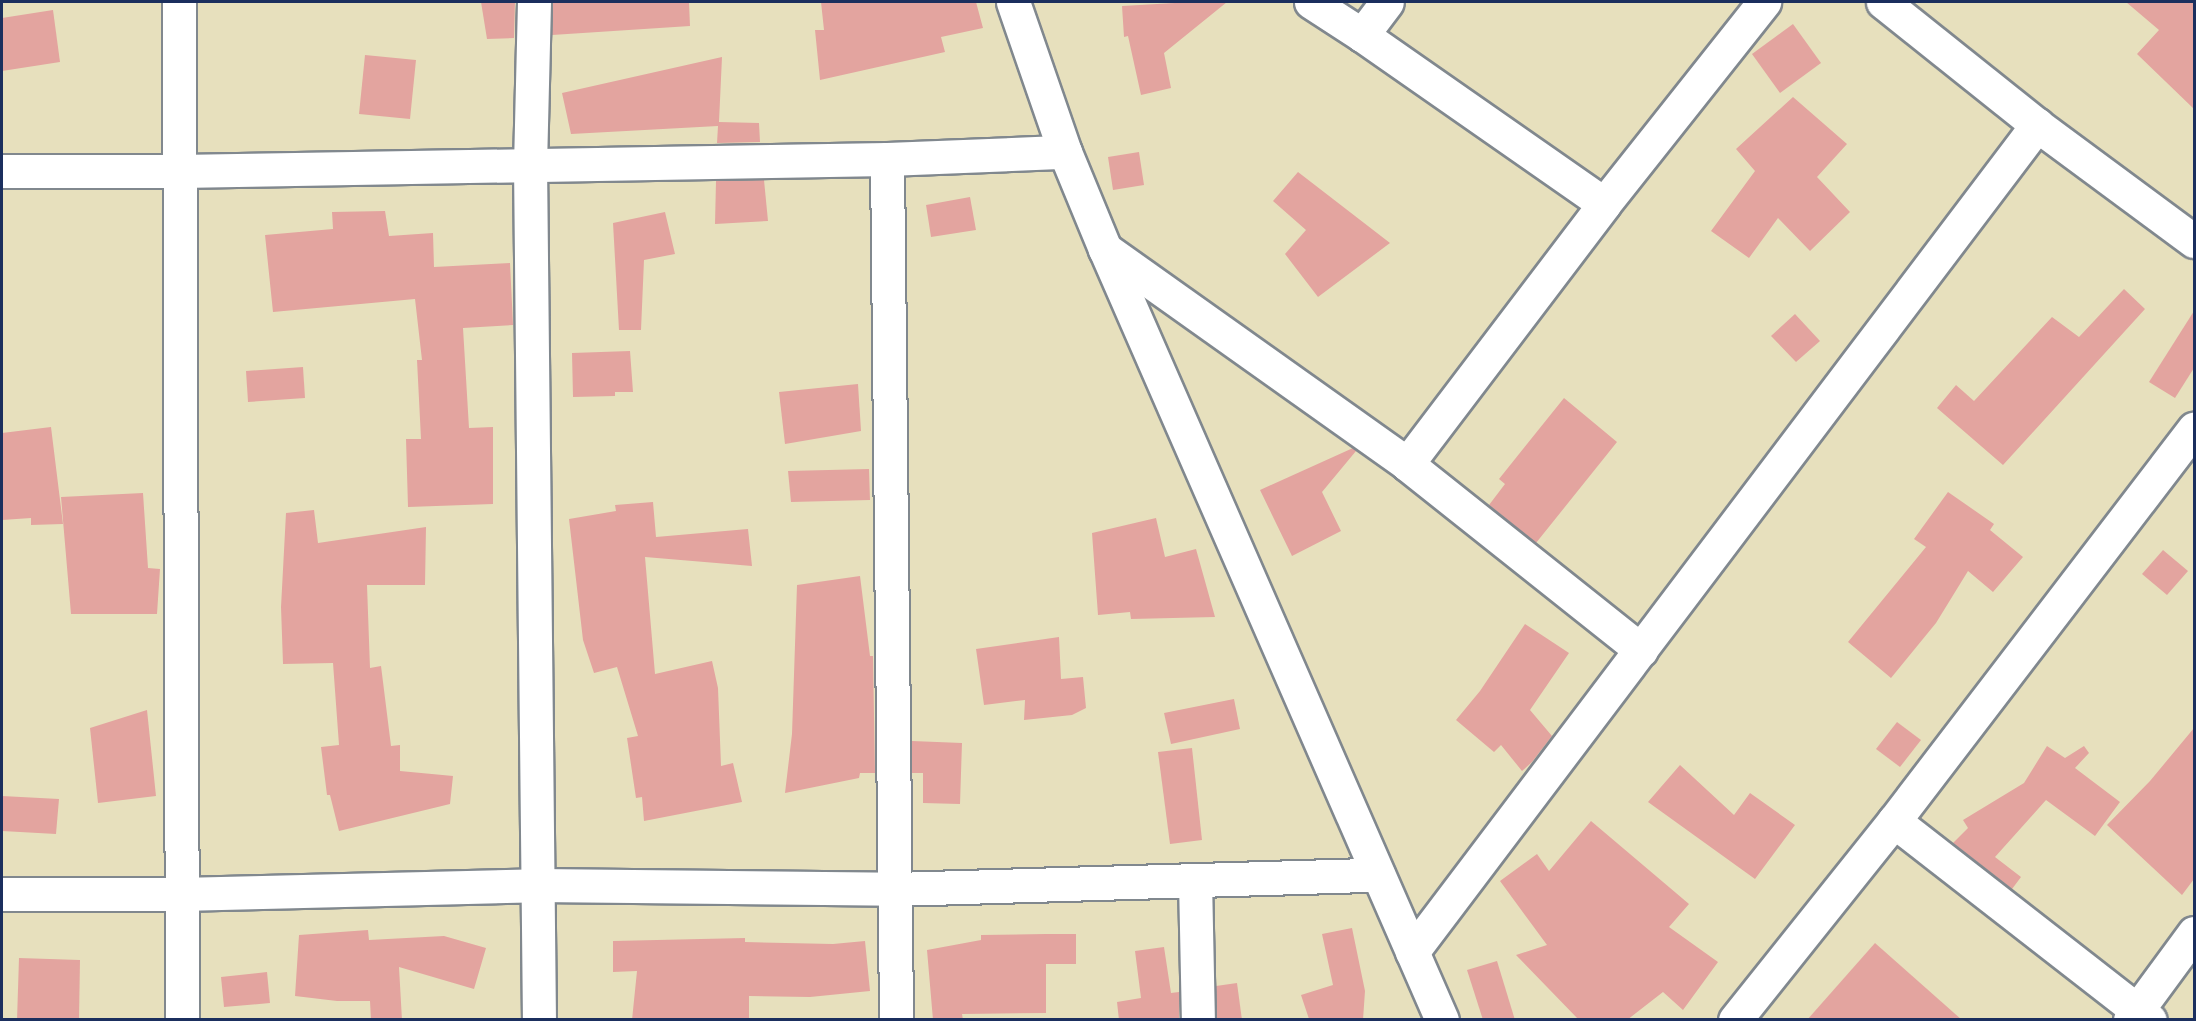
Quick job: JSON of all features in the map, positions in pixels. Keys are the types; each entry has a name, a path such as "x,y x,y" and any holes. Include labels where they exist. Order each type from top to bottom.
{"street":[{"path":"180,2 182,1020"},
{"path":"534,2 530,163 539,1020"},
{"path":"1013,2 1065,152 1442,1020"},
{"path":"1311,2 1604,204"},
{"path":"1362,35 1387,2"},
{"path":"1407,464 1604,204 1764,2"},
{"path":"1883,2 2037,124 2194,241"},
{"path":"1412,952 2037,124"},
{"path":"2,171 179,171 530,163 887,159 1065,152"},
{"path":"887,159 896,1020"},
{"path":"1106,249 1407,464 1641,650"},
{"path":"1735,1020 1894,821 2194,428"},
{"path":"1894,821 2139,1016 2194,933"},
{"path":"2,894 180,894 537,885 896,889 1378,876"},
{"path":"1195,880 1198,1020"}],"building":[{"path":"481,2 515,2 514,38 487,39"},
{"path":"689,2 690,26 552,35 553,3"},
{"path":"821,2 976,2 983,28 941,37 945,52 820,80 815,30 824,30"},
{"path":"1227,2 1164,53 1171,88 1141,95 1128,36 1124,37 1122,6"},
{"path":"2126,2 2194,2 2194,109 2137,54 2159,30"},
{"path":"53,10 60,62 2,71 2,18"},
{"path":"1793,24 1821,63 1780,93 1752,54"},
{"path":"365,55 416,60 410,119 359,114"},
{"path":"722,57 719,122 759,123 760,142 717,143 718,126 571,134 562,93"},
{"path":"1793,97 1847,144 1817,177 1850,212 1810,251 1778,218 1749,258 1711,231 1755,171 1736,149"},
{"path":"1139,152 1144,185 1113,190 1108,157"},
{"path":"1298,172 1390,243 1318,297 1285,254 1306,230 1273,201"},
{"path":"764,180 768,221 715,224 716,181"},
{"path":"970,197 976,230 931,237 926,205"},
{"path":"385,211 389,236 433,233 434,267 510,263 513,325 463,328 469,428 493,427 493,504 408,507 406,439 421,439 417,360 422,360 415,299 273,312 265,235 333,229 332,212"},
{"path":"665,212 675,254 644,260 641,330 619,330 613,223"},
{"path":"2124,289 2145,309 2003,465 1937,408 1956,385 1974,401 2052,317 2079,337"},
{"path":"2194,311 2194,368 2175,398 2149,382"},
{"path":"1795,314 1820,341 1796,362 1771,336"},
{"path":"630,351 633,392 615,392 615,396 573,397 572,353"},
{"path":"303,367 305,398 248,402 246,371"},
{"path":"858,384 861,431 785,444 779,392"},
{"path":"1564,398 1617,442 1536,543 1489,505 1505,484 1499,479"},
{"path":"51,427 63,524 31,525 31,518 2,520 2,433"},
{"path":"1353,448 1356,451 1322,492 1341,531 1292,556 1260,490"},
{"path":"869,469 870,500 791,502 788,471"},
{"path":"1948,492 1994,524 1990,530 2023,557 1993,592 1968,571 1936,623 1891,678 1848,642 1926,547 1914,539"},
{"path":"143,493 148,568 160,569 157,614 71,614 61,497"},
{"path":"653,502 656,537 748,529 752,566 645,557 655,674 712,661 718,688 721,766 733,763 742,802 644,821 642,797 636,798 627,738 638,736 617,667 594,673 583,640 569,519 616,511 615,505"},
{"path":"314,510 318,543 426,527 425,585 367,585 370,668 381,666 391,746 400,745 400,771 453,776 450,804 339,831 330,795 327,795 321,747 339,745 333,663 283,664 281,607 286,513"},
{"path":"1156,518 1165,557 1196,549 1215,617 1131,619 1130,612 1098,615 1092,533"},
{"path":"2163,550 2188,571 2167,595 2142,574"},
{"path":"860,576 870,656 873,656 875,773 860,773 859,778 785,793 792,734 797,585"},
{"path":"1525,624 1569,653 1530,710 1552,736 1522,771 1501,745 1494,752 1456,720 1480,691"},
{"path":"1059,637 1061,679 1083,677 1086,708 1072,715 1024,720 1025,700 984,705 976,649"},
{"path":"1234,699 1240,729 1171,744 1164,713"},
{"path":"147,710 156,796 98,803 90,728"},
{"path":"1897,722 1921,740 1900,767 1876,749"},
{"path":"2194,728 2194,879 2182,895 2107,825 2150,781"},
{"path":"912,741 962,743 960,804 923,803 923,773 912,773"},
{"path":"2047,746 2065,758 2084,746 2089,753 2075,768 2120,802 2095,836 2046,800 1995,857 2021,877 2012,889 1953,843 1968,828 1963,820 2024,783"},
{"path":"1192,748 1202,840 1170,844 1158,752"},
{"path":"1680,765 1734,815 1750,793 1795,825 1755,879 1648,802"},
{"path":"2,796 59,799 56,834 2,831"},
{"path":"1591,821 1689,904 1669,927 1718,962 1683,1010 1663,992 1627,1020 1579,1020 1516,955 1547,945 1500,881 1537,854 1549,871"},
{"path":"1352,928 1365,991 1363,1020 1309,1019 1301,995 1333,985 1322,934"},
{"path":"368,930 369,940 444,936 486,948 474,989 399,967 402,1020 371,1020 370,1001 337,1001 295,996 299,935"},
{"path":"1076,934 1076,964 1046,964 1046,1013 962,1014 963,1020 933,1020 927,950 981,940 981,935"},
{"path":"745,938 745,942 833,944 865,941 870,991 810,997 749,996 749,1020 632,1020 637,971 613,972 613,941"},
{"path":"1875,943 1962,1020 1807,1020"},
{"path":"1164,947 1171,993 1179,992 1179,1020 1119,1020 1117,1002 1141,998 1135,951"},
{"path":"19,958 80,960 79,1020 17,1020"},
{"path":"1497,961 1515,1020 1483,1020 1467,970"},
{"path":"267,972 270,1003 224,1007 221,977"},
{"path":"1237,983 1242,1020 1217,1020 1216,986"}]}
